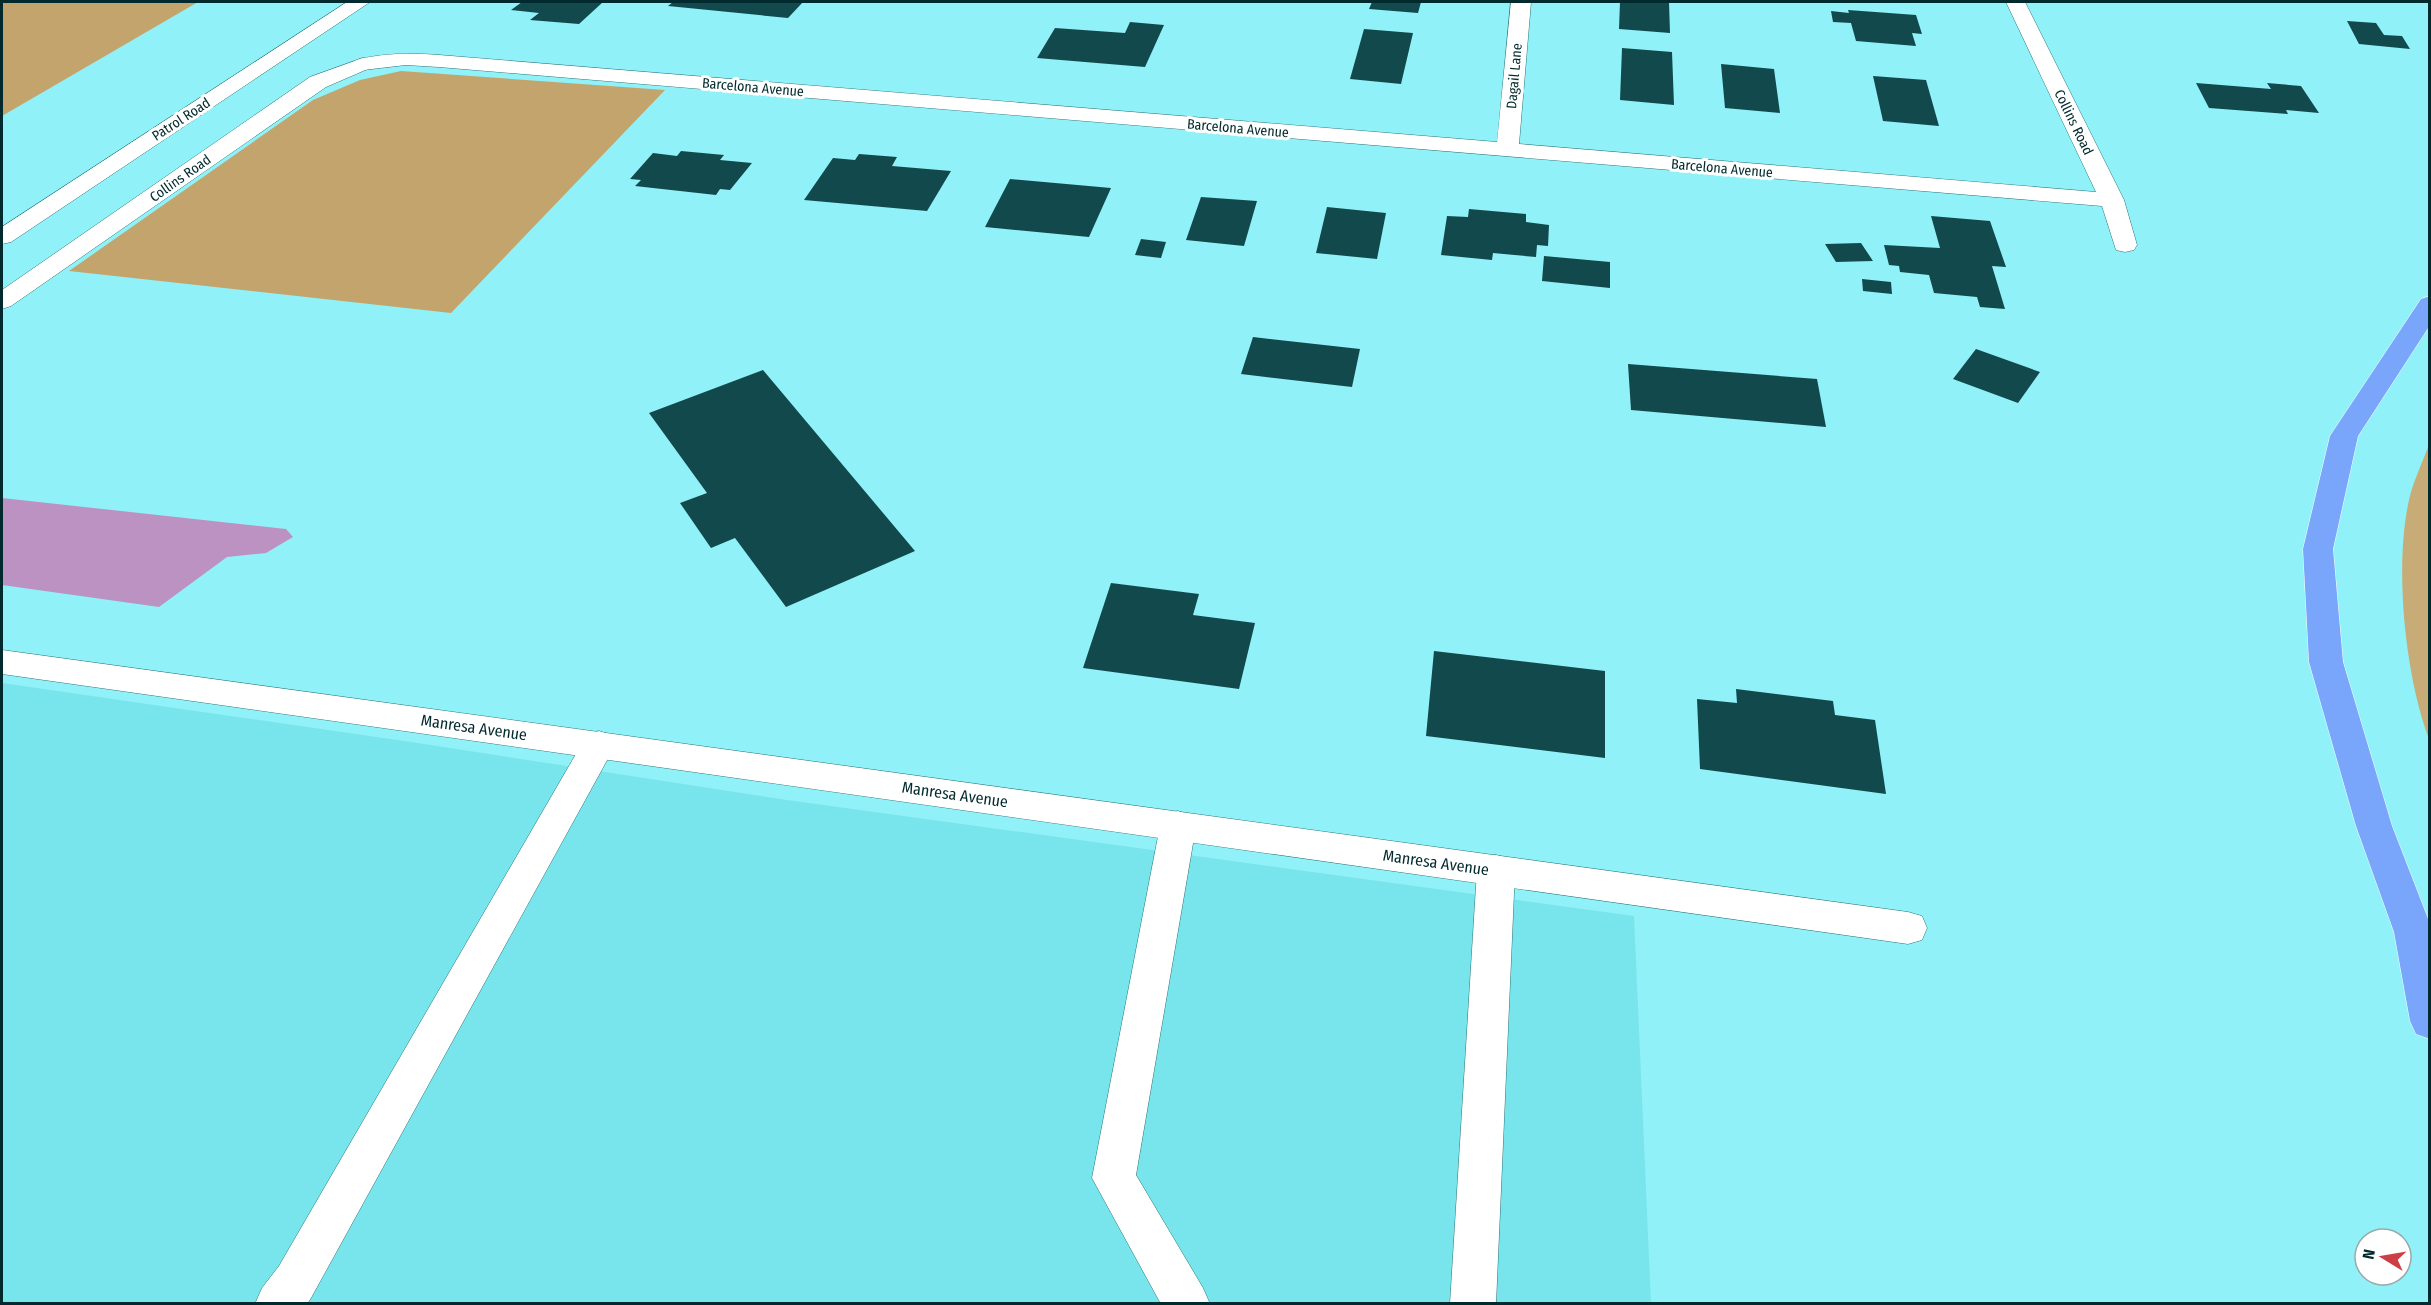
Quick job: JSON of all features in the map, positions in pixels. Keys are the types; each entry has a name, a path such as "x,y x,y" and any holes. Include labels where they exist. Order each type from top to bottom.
{"highway":[{"path":"2430,304 2344,436 2318,549 2326,662 2374,826 2421,943 2430,1021"}],"street":[{"name":"Patrol Road","path":"2,237 360,2"},
{"name":"Dagail Lane","path":"1507,151 1521,2"},
{"name":"Collins Road","path":"2016,2 2112,201 2125,245"},
{"name":"Barcelona Avenue","path":"363,64 406,59 439,61 2112,201"},
{"name":"Collins Road","path":"2,301 318,82 363,64"},
{"name":"Manresa Avenue","path":"2,662 1908,928"},
{"path":"278,1304 295,1282 599,744"},
{"path":"1178,826 1114,1178 1187,1304"},
{"path":"1473,1304 1496,870"}],"shaded area":[{"path":"2,2 198,2 2,116"},
{"path":"401,71 665,90 451,313 69,271 313,100 360,80"},
{"path":"2429,444 2429,739 2408,653 2404,621 2402,557 2409,500"},
{"path":"2,498 286,529 293,537 266,553 227,557 159,607 2,585"},
{"path":"2,683 411,742 787,800 1634,916 1651,1303 2,1304"}],"building":[{"path":"522,2 603,2 579,24 530,20 539,13 511,10"},
{"path":"673,2 803,2 788,18 668,6"},
{"path":"1372,2 1421,2 1418,13 1369,9"},
{"path":"1620,2 1669,2 1670,33 1619,29"},
{"path":"1848,10 1916,15 1922,34 1912,33 1916,46 1856,41 1851,23 1833,22 1831,11 1849,13"},
{"path":"2347,21 2376,23 2384,35 2402,36 2410,49 2359,44"},
{"path":"1130,22 1164,25 1145,67 1037,58 1055,28 1125,33"},
{"path":"1364,29 1413,33 1401,84 1350,79"},
{"path":"1622,48 1672,52 1674,105 1620,100"},
{"path":"1721,64 1774,69 1780,113 1725,108"},
{"path":"1873,76 1926,80 1939,126 1883,121"},
{"path":"2196,83 2271,89 2267,83 2301,86 2319,113 2286,110 2288,114 2209,108"},
{"path":"681,151 724,155 720,160 752,163 730,190 720,189 716,195 635,186 641,180 630,179 653,153 677,156"},
{"path":"859,154 897,157 892,166 951,171 927,211 804,200 833,158 855,160"},
{"path":"1010,179 1111,188 1089,237 985,227"},
{"path":"1201,197 1257,201 1244,246 1186,240"},
{"path":"1327,207 1386,213 1377,259 1316,253"},
{"path":"1469,209 1526,214 1526,222 1549,225 1548,246 1537,245 1536,257 1493,253 1492,260 1441,255 1447,216 1468,217"},
{"path":"1931,216 1990,221 2006,267 1992,266 2005,309 1980,307 1977,297 1934,293 1929,275 1900,272 1899,266 1889,265 1884,245 1940,248"},
{"path":"1141,239 1166,242 1161,258 1135,255"},
{"path":"1861,243 1873,261 1836,262 1825,244"},
{"path":"1544,256 1610,262 1610,288 1542,281"},
{"path":"1862,279 1891,282 1892,294 1863,291"},
{"path":"1253,337 1360,349 1352,387 1241,374"},
{"path":"1976,349 2040,372 2018,403 1953,379"},
{"path":"1628,364 1817,379 1826,427 1631,410"},
{"path":"763,370 915,551 786,607 735,538 711,548 680,503 707,493 649,413"},
{"path":"1111,583 1199,594 1193,615 1255,623 1239,689 1083,668"},
{"path":"1434,651 1605,671 1605,758 1426,736"},
{"path":"1736,689 1833,701 1835,715 1875,720 1886,794 1700,769 1697,699 1737,703"}]}
